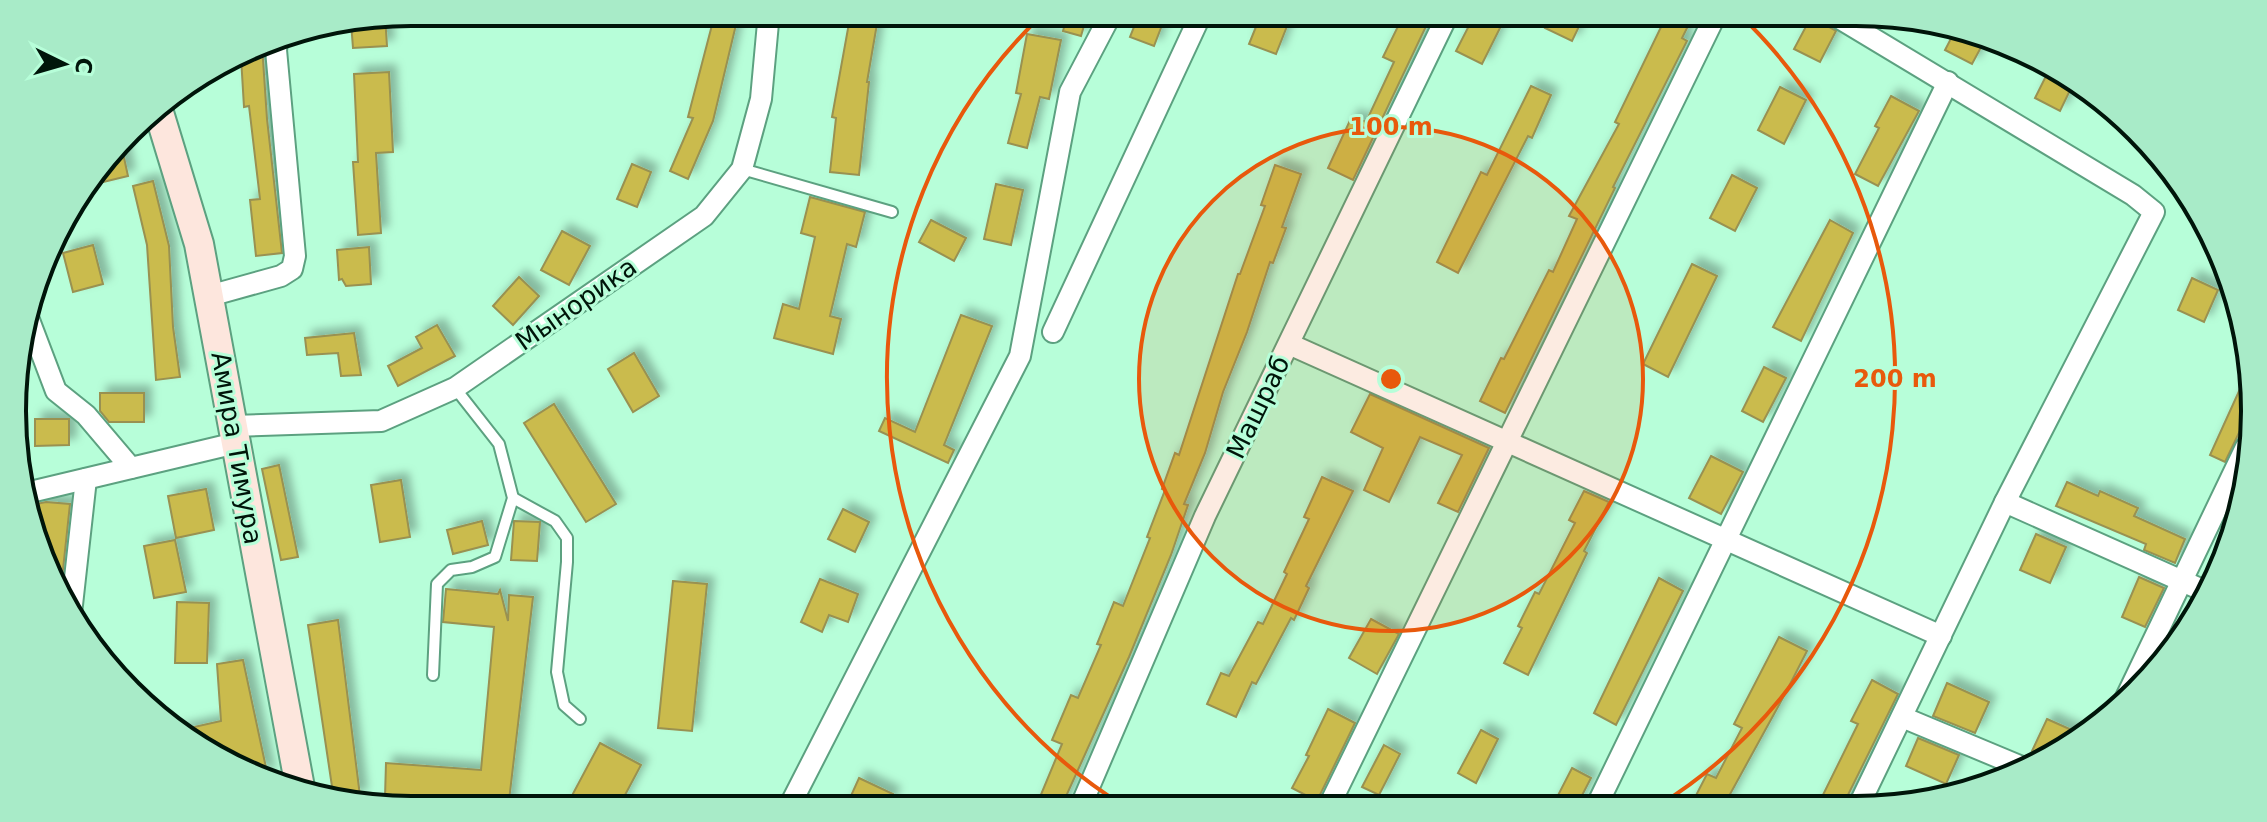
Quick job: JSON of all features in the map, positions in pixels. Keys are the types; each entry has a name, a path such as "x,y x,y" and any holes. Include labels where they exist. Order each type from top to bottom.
{"street":[{"name":"Мынорика","path":"34,491 131,468 234,435 381,421 455,388 704,216 742,169 761,99 768,26"},
{"path":"795,796 1020,356 1070,92 1105,26"},
{"path":"1053,332 1195,26"},
{"name":"Машраб","path":"1085,796 1205,516 1442,26"},
{"path":"1334,796 1710,26"},
{"path":"1853,26 2133,195 2154,212 2005,502 1864,796"},
{"path":"209,296 281,276 292,269 295,256 276,50"},
{"path":"1601,796 1948,82"},
{"name":"Амира Тимура","path":"161,119 199,244 298,779"},
{"path":"34,333 56,391 86,415 131,468"},
{"path":"1289,344 1941,636"},
{"path":"2138,673 2237,465"},
{"path":"73,595 86,479"},
{"path":"2005,502 2197,588"},
{"path":"1902,717 2012,763"}],"lane":[{"path":"742,169 892,212"},
{"path":"433,675 437,584 451,570 472,567 495,557 513,498 499,444 455,388"},
{"path":"513,498 555,521 567,538 557,672 564,705 580,719"}],"building":[{"path":"712,26 736,26 713,121 688,179 670,171 693,118 688,117"},
{"path":"848,26 877,26 867,82 859,175 830,172 836,118 832,117"},
{"path":"1064,26 1084,26 1081,36 1063,31"},
{"path":"1134,26 1162,26 1154,46 1130,37"},
{"path":"1256,26 1287,26 1276,54 1249,44"},
{"path":"1398,26 1426,26 1353,180 1328,168 1352,116 1366,122 1394,62 1383,57"},
{"path":"1469,26 1501,26 1482,64 1456,51"},
{"path":"1546,26 1579,26 1572,41"},
{"path":"1662,26 1688,26 1682,38 1687,41 1505,413 1480,401 1549,270 1553,272 1577,219 1569,216 1619,124 1615,122"},
{"path":"1806,26 1827,26 1836,31 1820,62 1794,49"},
{"path":"386,27 387,46 353,48 352,30"},
{"path":"1027,34 1061,40 1049,99 1040,97 1027,148 1008,143 1021,94 1016,93"},
{"path":"1951,38 1981,47 1972,64 1945,50"},
{"path":"263,56 282,253 256,256 250,200 260,199 249,106 244,107 242,66"},
{"path":"389,72 393,152 376,153 381,233 358,235 353,162 358,162 354,74"},
{"path":"2046,77 2070,91 2060,111 2035,98"},
{"path":"1531,86 1551,95 1532,138 1528,136 1458,273 1437,262 1481,172 1487,175"},
{"path":"1780,87 1806,100 1784,144 1758,130"},
{"path":"1891,96 1919,111 1878,186 1855,174 1879,128 1875,126"},
{"path":"123,155 128,176 102,182"},
{"path":"632,164 651,172 637,207 617,199"},
{"path":"1275,165 1301,174 1282,227 1286,228 1273,263 1270,262 1223,392 1205,453 1184,504 1188,505 1171,555 1129,657 1066,796 1040,796 1062,744 1052,740 1071,695 1078,698 1101,645 1097,644 1114,602 1123,606 1150,538 1147,537 1165,490 1162,489 1175,453 1179,455 1238,274 1265,206 1261,205"},
{"path":"1732,175 1757,188 1735,231 1710,218"},
{"path":"153,181 169,246 173,327 180,377 156,380 147,245 133,186"},
{"path":"996,184 1023,190 1011,245 984,239"},
{"path":"810,197 865,212 856,247 847,244 830,316 841,319 833,354 774,338 783,304 799,309 815,237 801,233"},
{"path":"931,220 966,238 954,261 919,242"},
{"path":"1830,220 1853,233 1801,341 1773,327"},
{"path":"562,231 590,246 569,285 541,270"},
{"path":"93,245 103,284 73,292 63,253"},
{"path":"369,247 371,284 346,286 342,279 339,280 337,250"},
{"path":"1692,264 1717,276 1668,377 1643,364"},
{"path":"519,277 539,296 513,325 493,306"},
{"path":"2192,278 2218,290 2204,322 2178,310"},
{"path":"961,315 992,326 944,445 954,450 948,463 879,431 885,418 915,432"},
{"path":"437,325 455,356 398,386 388,366 422,348 416,337"},
{"path":"354,333 361,375 341,376 338,353 307,355 305,338"},
{"path":"634,353 659,396 633,412 608,369"},
{"path":"1764,367 1786,378 1763,422 1742,411"},
{"path":"2240,389 2240,430 2225,462 2210,455"},
{"path":"100,393 144,393 144,422 109,422 100,411"},
{"path":"1370,394 1489,448 1458,512 1438,503 1462,455 1420,437 1389,502 1364,490 1383,448 1351,432"},
{"path":"554,404 616,504 586,522 524,423"},
{"path":"35,419 69,419 69,445 35,446"},
{"path":"1711,456 1743,472 1721,514 1689,498"},
{"path":"279,465 298,557 281,560 262,469"},
{"path":"1322,477 1353,491 1306,586 1309,588 1294,620 1291,618 1256,684 1252,682 1236,717 1207,704 1221,673 1229,676 1258,622 1263,624 1287,574 1284,572 1309,519 1304,517"},
{"path":"401,480 410,537 380,542 371,485"},
{"path":"2067,482 2098,496 2100,491 2138,508 2134,516 2185,539 2175,563 2144,550 2146,544 2056,506"},
{"path":"206,489 214,530 176,538 168,496"},
{"path":"1584,491 1609,502 1528,675 1504,663 1522,628 1518,626 1535,592 1539,594 1575,523 1569,520"},
{"path":"37,504 70,504 63,574 46,535"},
{"path":"843,509 869,522 855,552 828,539"},
{"path":"482,521 488,545 453,554 447,530"},
{"path":"514,521 540,522 537,561 511,560"},
{"path":"2036,534 2066,547 2050,583 2020,570"},
{"path":"175,540 186,592 154,598 144,546"},
{"path":"2139,577 2164,588 2145,627 2122,617"},
{"path":"1659,578 1683,591 1616,725 1594,713"},
{"path":"820,579 858,594 848,622 829,615 822,632 801,622"},
{"path":"673,581 707,584 692,731 658,728"},
{"path":"446,589 498,594 500,590 508,621 509,595 533,597 510,796 385,795 386,763 481,770 494,627 443,622"},
{"path":"177,602 209,603 207,663 175,663"},
{"path":"1371,619 1399,634 1377,674 1349,658"},
{"path":"338,620 360,793 332,788 308,625"},
{"path":"1779,637 1807,651 1729,796 1696,796 1707,774 1716,778 1742,728 1734,724"},
{"path":"243,660 266,768 192,727 221,721 217,664"},
{"path":"1872,680 1898,694 1847,796 1822,796 1858,724 1851,721"},
{"path":"1947,683 1989,702 1975,733 1933,716"},
{"path":"1328,709 1355,723 1319,796 1307,796 1292,788 1309,756 1306,755"},
{"path":"2047,719 2071,730 2034,752"},
{"path":"1481,730 1498,739 1476,783 1458,773"},
{"path":"1918,738 1959,755 1946,784 1906,766"},
{"path":"600,743 641,765 624,796 572,796"},
{"path":"1384,745 1400,754 1379,795 1362,787"},
{"path":"1572,768 1591,778 1582,796 1558,796"},
{"path":"859,778 893,794 892,796 851,796"}]}
